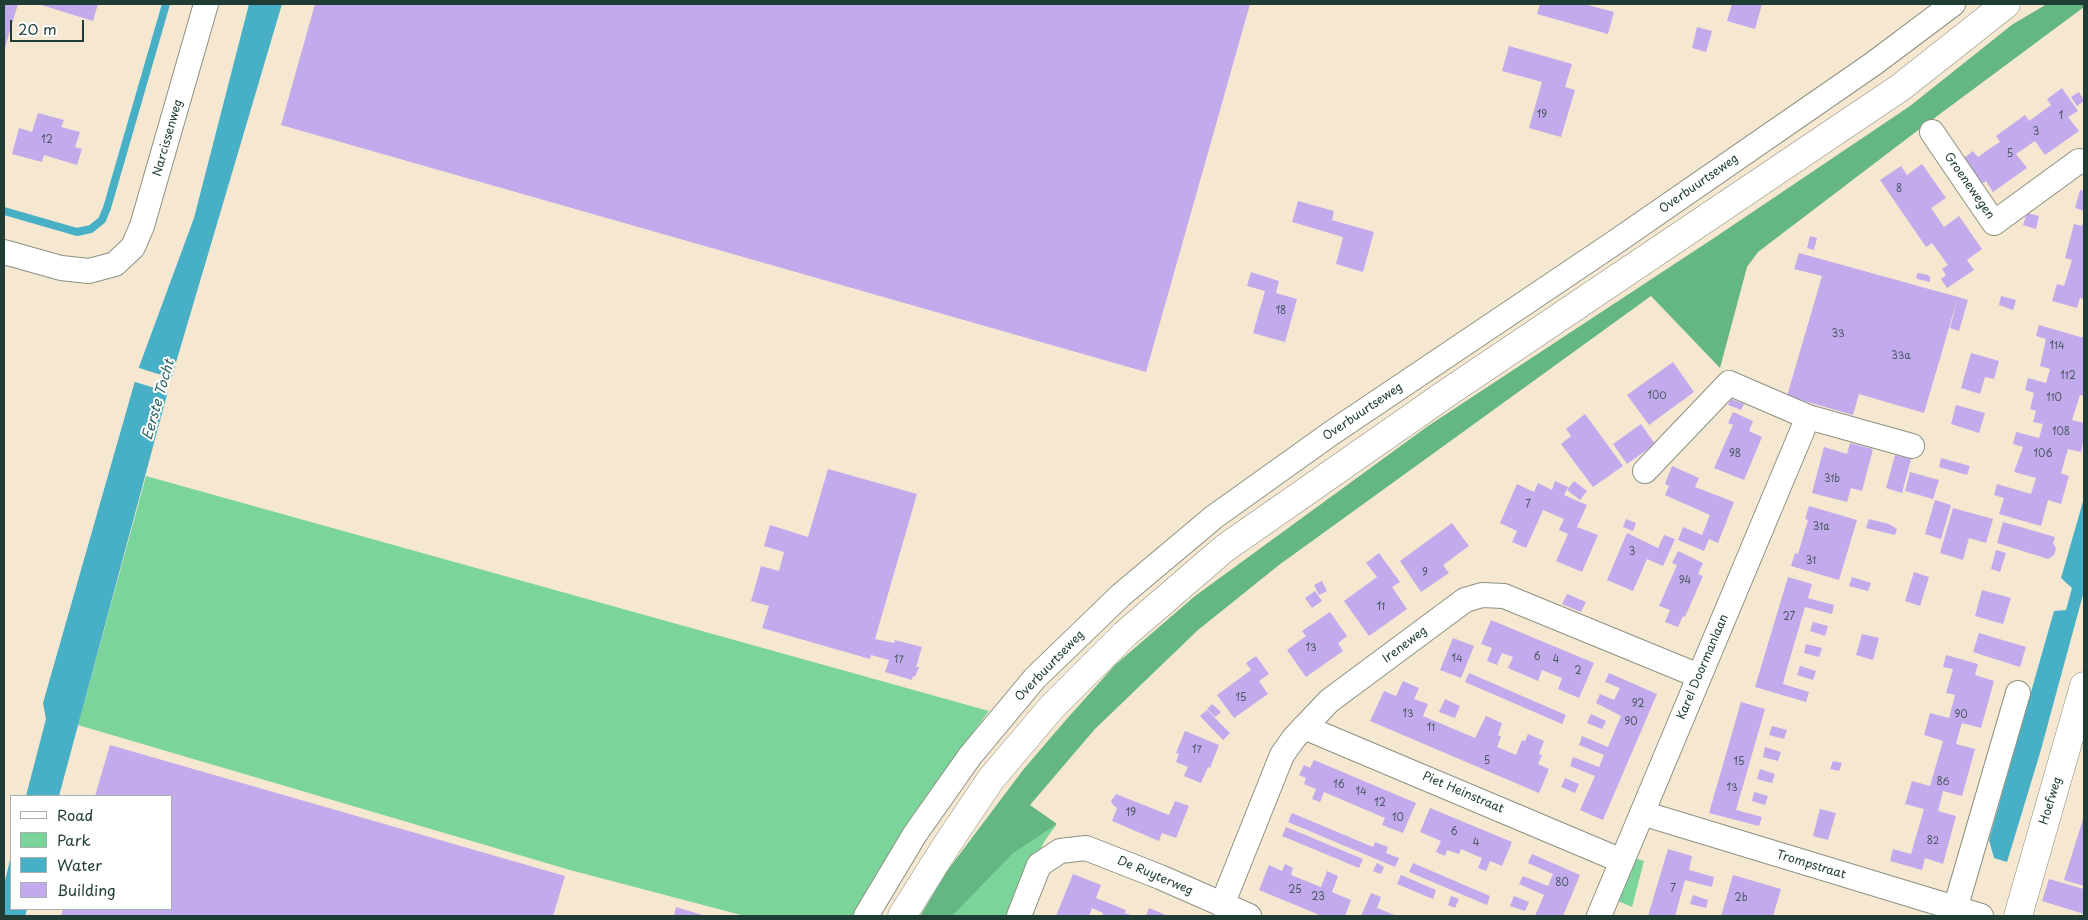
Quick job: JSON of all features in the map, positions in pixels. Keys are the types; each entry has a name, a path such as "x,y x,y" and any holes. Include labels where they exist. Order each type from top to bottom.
{"main road":[{"path":"902,916 991,779 1052,708 1124,634 1225,548 1447,392 1901,87 2000,7"},
{"name":"Hoefweg","path":"2018,916 2084,686"}],"street":[{"name":"Narcissenweg","path":"4,252 62,268 89,271 116,264 133,247 142,226 206,4"},
{"name":"Overbuurtseweg","path":"866,916 916,834 964,764 1035,678 1121,595 1214,517 1333,432 1614,243 1873,64 1953,4"},
{"name":"Groenewegen","path":"1932,132 1994,223 2079,161 2084,162"},
{"path":"1645,470 1729,384 1808,417 1912,446"},
{"name":"Karel Doormanlaan","path":"1598,916 1808,417"},
{"name":"Ireneweg","path":"1222,905 1282,755 1304,727 1329,701 1465,600 1482,595 1504,596 1700,676"},
{"path":"1954,912 2018,693"},
{"name":"Piet Heinstraat","path":"1304,727 1622,860"},
{"name":"Trompstraat","path":"1642,813 1954,912 1981,916"},
{"name":"De Ruyterweg","path":"1019,916 1039,865 1060,851 1086,848 1160,877 1249,916"}],"green space":[{"path":"2047,4 2084,4 2084,7 1758,252 1747,267 1720,368 1651,296 1279,565 1198,630 1095,729 1030,805 1057,824 1012,854 952,916 920,916 947,871 1023,770 1065,721 1115,665 1195,596 1428,426 1714,238 1910,106 2013,24"},
{"path":"146,476 989,711 914,813 876,874 853,916 745,916 570,870 78,725"},
{"path":"1029,805 1056,825 1044,842 1012,916 950,916"},
{"path":"1634,858 1644,861 1632,907 1616,900"}],"water":[{"name":"Eerste Tocht","path":"249,4 282,4 172,376 59,795 26,795 46,719 43,703 139,367 194,218"},
{"path":"2084,498 2084,591 2040,753 2007,862 1994,858 1989,840 2054,611 2066,610 2072,588 2061,578"},
{"path":"10,860 10,910 27,910 25,916 4,916 4,885"}],"pier":[{"path":"136,367 174,379 171,393 132,381"}],"building":[{"path":"4,4 18,4 4,51"},
{"path":"38,4 98,4 93,21"},
{"path":"315,4 1250,4 1146,372 281,125"},
{"path":"1540,4 1584,4 1614,12 1608,34 1537,14"},
{"path":"1732,4 1762,4 1755,29 1727,21"},
{"path":"1697,27 1712,31 1706,52 1692,48"},
{"path":"1509,46 1572,64 1565,87 1575,90 1561,137 1529,128 1542,82 1502,71"},
{"path":"2062,88 2078,111 2068,117 2079,131 2045,155 2035,141 2016,154 2027,168 1993,192 1986,181 1977,187 1959,162 1973,151 1978,157 2000,142 1996,136 2025,115 2029,121 2051,105 2047,99"},
{"path":"2079,92 2084,101 2077,106 2071,97"},
{"path":"38,113 64,120 61,127 80,132 75,147 82,149 77,165 44,155 42,162 12,154 19,128 32,132"},
{"path":"1922,164 1946,198 1931,208 1944,227 1959,216 1982,249 1967,260 1974,270 1947,288 1941,279 1946,275 1942,269 1948,265 1932,243 1926,247 1880,180 1901,166 1907,175"},
{"path":"2080,190 2084,191 2084,211 2075,208"},
{"path":"1298,201 1334,211 1332,220 1374,232 1363,272 1336,264 1343,237 1292,222"},
{"path":"2027,213 2039,216 2036,229 2023,225"},
{"path":"2084,218 2084,299 2080,298 2077,308 2052,301 2057,284 2064,286 2072,260 2065,258 2074,224 2082,226"},
{"path":"1810,236 1817,238 1814,250 1807,248"},
{"path":"1799,253 1958,297 1924,413 1859,394 1853,415 1787,396 1822,276 1794,269"},
{"path":"1251,272 1279,281 1276,293 1297,299 1285,342 1253,333 1265,291 1247,286"},
{"path":"1918,273 1928,275 1930,282 1917,279"},
{"path":"2001,296 2016,300 2013,310 1999,305"},
{"path":"1958,297 1968,300 1959,331 1950,328"},
{"path":"2039,325 2084,338 2084,396 2080,395 2072,420 2084,423 2084,439 2081,452 2068,449 2061,473 2069,476 2061,504 2048,500 2041,526 1999,514 2004,498 1994,495 1997,484 2031,494 2036,478 2014,472 2023,447 2013,444 2016,432 2039,438 2043,424 2033,422 2036,411 2030,409 2034,393 2025,390 2028,378 2046,383 2050,369 2040,366 2046,339 2036,336"},
{"path":"1971,353 1999,361 1994,379 1985,377 1980,394 1961,388"},
{"path":"1673,362 1694,392 1649,425 1627,395"},
{"path":"1731,399 1744,404 1741,410 1728,405"},
{"path":"1956,405 1985,413 1979,433 1951,424"},
{"path":"1733,412 1753,421 1749,431 1762,437 1744,480 1714,468 1733,425 1728,423"},
{"path":"1585,414 1623,466 1593,487 1561,444 1571,436 1566,429"},
{"path":"1641,424 1655,444 1627,464 1613,444"},
{"path":"1850,443 1873,449 1862,491 1851,488 1847,502 1812,493 1824,447 1847,454"},
{"path":"1895,455 1911,459 1902,493 1886,488"},
{"path":"1941,458 1970,466 1967,475 1939,467"},
{"path":"1672,466 1699,478 1695,487 1734,502 1718,543 1709,539 1704,551 1678,540 1683,527 1702,535 1710,515 1665,495 1669,486 1665,484"},
{"path":"828,469 917,494 875,639 894,643 895,640 922,647 916,667 919,667 912,680 885,672 889,660 871,655 870,659 762,628 769,606 751,601 761,566 779,571 784,552 764,546 770,525 808,537"},
{"path":"1910,472 1939,480 1933,499 1905,491"},
{"path":"1555,481 1568,487 1564,495 1587,505 1577,527 1598,535 1582,572 1556,561 1568,534 1559,530 1564,519 1543,510 1526,548 1512,542 1517,531 1500,523 1517,484 1534,492 1538,483 1552,490"},
{"path":"1574,481 1587,491 1580,500 1567,490"},
{"path":"1935,500 1951,505 1941,539 1925,534"},
{"path":"1809,506 1857,520 1839,580 1791,566 1795,553 1798,554 1808,520 1805,519"},
{"path":"1953,508 1993,519 1986,543 1969,538 1963,560 1940,553"},
{"path":"1626,519 1636,523 1633,531 1623,527"},
{"path":"1869,519 1889,524 1897,529 1895,535 1866,528"},
{"path":"2003,522 2055,537 2053,543 2056,549 2054,555 2048,559 1997,543"},
{"path":"1452,523 1469,546 1443,565 1449,573 1421,592 1400,561"},
{"path":"1627,533 1658,548 1664,535 1675,539 1663,566 1647,559 1633,591 1607,580"},
{"path":"1996,550 2006,553 2000,572 1991,569"},
{"path":"1678,551 1703,563 1698,574 1703,576 1685,617 1683,616 1678,627 1665,622 1670,610 1659,606 1677,565 1672,563"},
{"path":"1379,553 1400,582 1392,587 1407,609 1369,636 1344,601 1377,577 1366,563"},
{"path":"1914,572 1929,577 1920,606 1905,601"},
{"path":"1788,577 1812,584 1808,598 1834,605 1832,614 1805,607 1786,672 1783,684 1809,692 1806,702 1755,687"},
{"path":"1852,577 1871,583 1868,591 1849,586"},
{"path":"1322,581 1327,591 1319,595 1314,585"},
{"path":"1982,590 2011,598 2003,624 1975,616"},
{"path":"1315,591 1322,601 1312,608 1305,598"},
{"path":"1567,594 1586,602 1581,612 1562,604"},
{"path":"1330,612 1347,636 1338,643 1343,651 1306,677 1287,650 1306,636 1302,631"},
{"path":"1491,620 1594,663 1579,698 1558,689 1562,678 1542,670 1538,681 1508,668 1513,657 1502,653 1497,665 1487,661 1492,648 1481,644"},
{"path":"1813,622 1828,626 1825,636 1810,631"},
{"path":"1979,633 2026,647 2020,667 1973,652"},
{"path":"1862,634 1879,638 1873,660 1856,655"},
{"path":"1453,638 1474,646 1461,678 1440,670"},
{"path":"1806,644 1822,648 1819,657 1804,653"},
{"path":"1946,655 1978,664 1975,675 1994,681 1981,728 1962,723 1959,733 1956,744 1975,749 1962,796 1943,791 1938,811 1956,816 1943,864 1925,858 1922,870 1890,861 1893,849 1911,854 1924,809 1905,804 1912,781 1930,786 1943,741 1924,735 1930,713 1949,718 1955,695 1946,693 1953,669 1943,667"},
{"path":"1256,656 1269,674 1259,681 1268,694 1234,718 1217,695 1251,670 1246,663"},
{"path":"1800,666 1816,671 1813,680 1797,675"},
{"path":"1469,673 1566,715 1562,724 1465,682"},
{"path":"1609,673 1657,694 1603,820 1580,810 1595,776 1570,766 1573,757 1599,767 1604,755 1579,745 1582,736 1608,747 1621,716 1596,703 1600,694 1614,700 1620,688 1605,682"},
{"path":"1403,681 1419,688 1414,699 1428,704 1423,716 1475,738 1486,716 1502,723 1498,735 1501,737 1497,747 1516,755 1522,740 1525,741 1528,734 1544,741 1539,754 1542,755 1538,764 1549,769 1539,793 1370,721 1384,691 1396,696"},
{"path":"1445,699 1460,706 1455,718 1439,712"},
{"path":"1741,702 1765,709 1736,810 1762,817 1759,826 1709,813"},
{"path":"1212,704 1221,712 1215,717 1207,709"},
{"path":"1207,710 1230,733 1223,740 1200,716"},
{"path":"1591,714 1606,721 1602,729 1587,723"},
{"path":"1772,726 1787,730 1784,739 1769,735"},
{"path":"1185,731 1219,745 1210,768 1208,767 1201,783 1184,776 1188,767 1176,762 1179,754 1176,753"},
{"path":"110,745 565,876 553,916 61,916 63,910 172,910 172,795 95,795"},
{"path":"1765,747 1781,752 1778,761 1763,757"},
{"path":"1314,760 1416,803 1403,833 1382,825 1385,818 1324,792 1320,802 1312,799 1316,789 1304,784 1306,778 1299,775 1304,765 1310,768"},
{"path":"1833,761 1842,763 1839,771 1830,769"},
{"path":"1760,769 1775,774 1772,783 1757,779"},
{"path":"1565,778 1579,784 1575,793 1561,787"},
{"path":"1754,792 1768,796 1765,805 1752,801"},
{"path":"1116,794 1169,815 1175,801 1189,806 1176,838 1162,833 1159,841 1112,821 1117,808 1111,801"},
{"path":"1430,808 1512,842 1502,866 1490,861 1486,871 1478,868 1482,858 1461,849 1459,854 1447,850 1445,856 1436,852 1441,841 1420,832"},
{"path":"1820,809 1836,813 1828,840 1813,836"},
{"path":"1292,813 1373,847 1375,842 1388,847 1386,853 1399,858 1395,867 1288,822"},
{"path":"2084,816 2084,886 2064,880"},
{"path":"1286,827 1363,859 1359,868 1282,836"},
{"path":"1668,849 1692,856 1689,870 1714,877 1712,887 1685,880 1675,916 1648,916"},
{"path":"1532,854 1580,875 1563,916 1535,916 1544,895 1519,884 1523,876 1548,886 1553,874 1528,863"},
{"path":"1377,863 1384,867 1381,874 1373,871"},
{"path":"1413,863 1490,896 1487,905 1409,872"},
{"path":"1285,864 1293,868 1291,875 1321,887 1327,871 1338,876 1332,892 1351,900 1345,916 1322,916 1259,890 1269,865 1282,871"},
{"path":"1073,874 1101,885 1096,898 1126,910 1125,913 1134,916 1102,916 1103,913 1092,908 1089,916 1056,916"},
{"path":"1401,875 1436,890 1433,899 1397,884"},
{"path":"1733,875 1781,889 1773,916 1721,916"},
{"path":"2049,879 2084,889 2084,914 2042,901"},
{"path":"1371,893 1381,897 1377,908 1397,916 1361,916"},
{"path":"1693,895 1708,900 1706,908 1690,904"},
{"path":"1451,896 1459,899 1455,908 1448,905"},
{"path":"1514,896 1529,902 1525,911 1510,906"},
{"path":"676,907 706,916 674,916"},
{"path":"1149,908 1168,916 1146,916"}],"waterway":[{"path":"4,211 77,232 91,229 102,220 166,4"}]}
